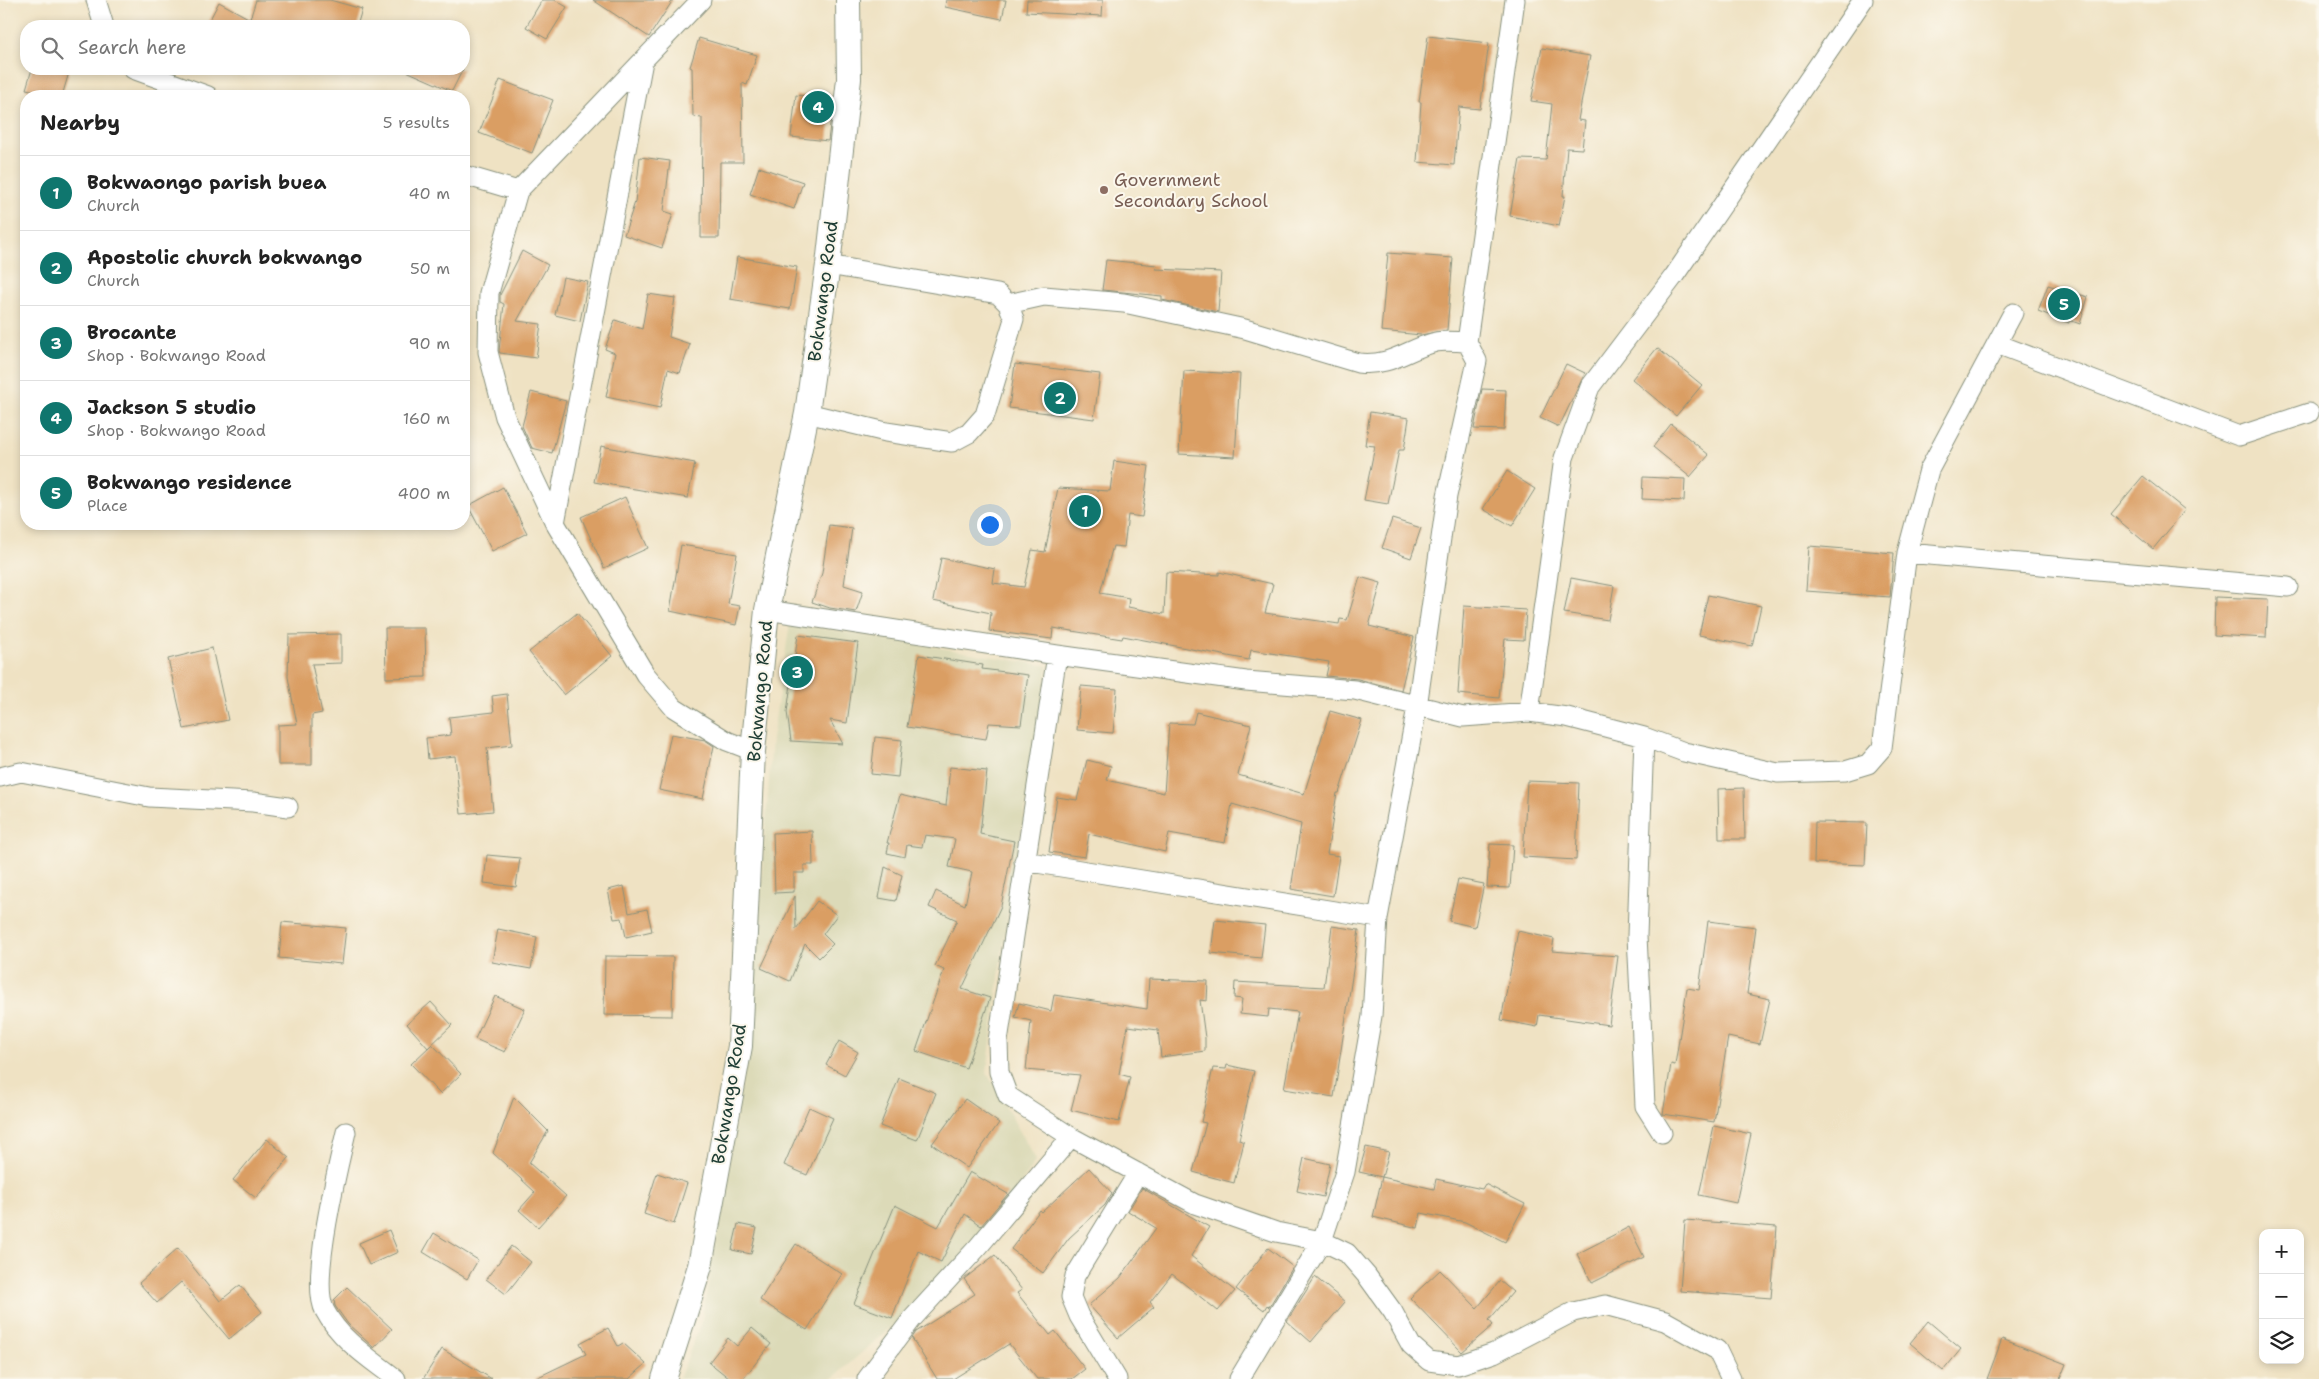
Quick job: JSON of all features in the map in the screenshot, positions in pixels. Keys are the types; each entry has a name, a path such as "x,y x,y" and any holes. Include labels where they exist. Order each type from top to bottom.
{"street":[{"path":"96,0 102,20"},
{"path":"701,0 518,191 490,293 488,352 505,417 555,523 645,674 674,708 726,741 753,751"},
{"name":"Bokwango Road","path":"664,1379 700,1266 740,1046 753,751 767,610 807,414 828,265 849,79 848,0"},
{"path":"1239,1379 1322,1241 1345,1172 1372,1016 1378,918 1417,707 1447,496 1477,361 1467,342 1515,0"},
{"path":"1529,712 1564,458 1590,387 1674,276 1863,0"},
{"path":"555,523 643,61"},
{"path":"150,75 191,90"},
{"path":"470,177 518,191"},
{"path":"807,414 886,432 952,442 970,432 985,415 1014,319 1008,304 998,294 828,265"},
{"path":"1008,304 1044,296 1124,304 1245,329 1358,364 1374,365 1393,360 1437,342 1467,342"},
{"path":"767,610 1057,654 1246,680 1355,690 1463,717 1529,712 1567,717 1644,737 1684,752 1778,773 1845,771 1868,764 1882,748 1907,552 1929,470 2013,313"},
{"path":"1997,344 2239,436 2309,413"},
{"path":"1907,552 2288,587"},
{"path":"1057,654 998,1041 999,1072 1008,1096 1070,1137 1195,1204 1276,1232 1322,1241 1347,1253 1367,1276 1393,1312 1411,1345 1429,1361 1458,1365 1494,1353 1573,1312 1605,1305 1665,1321 1717,1350 1731,1379"},
{"path":"1644,737 1638,936 1642,1046 1645,1106 1662,1133"},
{"path":"0,777 21,772 149,797 253,802 288,807"},
{"path":"1024,861 1378,918"},
{"path":"346,1132 330,1200 324,1247 320,1284 324,1310 342,1336 396,1379"},
{"path":"868,1379 912,1319 978,1247 1070,1137"},
{"path":"1118,1379 1079,1316 1071,1297 1075,1276 1138,1173"}],"shaded area":[{"path":"790,623 1048,666 1001,960 987,1073 1036,1160 993,1227 902,1317 832,1379 679,1379 702,1320 750,1036 772,739"}],"building":[{"path":"256,0 330,0 362,9 359,20 210,20 219,2 250,19"},
{"path":"542,0 555,0 567,7 547,39 526,27"},
{"path":"593,0 673,0 649,37"},
{"path":"946,0 1006,0 1002,19 945,7"},
{"path":"1027,0 1103,0 1102,16 1026,12"},
{"path":"1428,36 1489,43 1480,109 1459,107 1454,165 1417,162 1421,102 1419,102"},
{"path":"699,38 757,55 747,85 742,83 743,162 720,162 719,238 701,238 702,118 693,117 692,68 690,67"},
{"path":"1542,48 1590,56 1578,120 1585,121 1582,149 1567,148 1563,196 1565,196 1559,226 1510,216 1520,159 1546,160 1552,104 1531,101"},
{"path":"30,75 68,75 64,90 26,89"},
{"path":"416,75 460,75 452,90"},
{"path":"500,80 553,100 532,153 479,133"},
{"path":"796,95 833,99 828,141 791,137"},
{"path":"640,157 670,161 664,211 673,214 662,248 624,235 635,202"},
{"path":"759,167 803,182 794,209 750,194"},
{"path":"522,251 548,265 517,321 541,324 536,358 500,353 499,351 504,304 500,302 500,295"},
{"path":"1388,253 1453,258 1447,330 1421,335 1381,331"},
{"path":"737,257 797,267 790,309 730,299"},
{"path":"1106,260 1157,265 1156,269 1221,272 1218,312 1162,300 1162,296 1102,290"},
{"path":"563,277 588,282 580,321 555,315"},
{"path":"2048,285 2088,297 2080,324 2069,320 2069,323 2038,311"},
{"path":"648,294 675,298 669,337 690,344 680,373 668,369 660,408 606,397 615,353 605,349 615,320 642,329"},
{"path":"1657,348 1702,385 1676,416 1632,379"},
{"path":"1015,364 1100,374 1094,419 1009,408"},
{"path":"1566,364 1585,373 1559,427 1540,418"},
{"path":"1184,371 1240,374 1235,457 1179,454"},
{"path":"1482,389 1506,390 1504,430 1474,429"},
{"path":"531,392 566,401 552,453 532,448 522,426"},
{"path":"1370,412 1409,418 1404,450 1399,450 1388,504 1364,500 1375,446 1365,445"},
{"path":"1671,424 1709,455 1690,477 1653,447"},
{"path":"601,446 695,463 688,498 594,482"},
{"path":"1114,461 1149,466 1142,517 1128,515 1124,547 1113,546 1100,593 1129,598 1128,607 1164,614 1166,572 1219,575 1219,572 1273,584 1265,613 1339,624 1340,619 1347,620 1360,577 1381,583 1369,626 1414,637 1401,690 1358,679 1326,676 1329,662 1251,650 1249,660 1123,636 1122,639 1053,628 1052,639 989,631 991,613 933,601 941,558 995,569 993,583 1024,587 1032,550 1045,552 1058,488 1110,491"},
{"path":"1507,471 1535,489 1512,526 1483,509"},
{"path":"2143,476 2185,510 2153,549 2111,514"},
{"path":"1643,477 1685,479 1684,501 1642,499"},
{"path":"503,487 527,533 492,551 470,510 470,505"},
{"path":"625,497 648,548 604,568 581,517"},
{"path":"1392,519 1421,528 1411,558 1382,548"},
{"path":"829,525 852,528 844,585 863,591 856,612 830,608 812,602 822,573"},
{"path":"681,545 737,554 728,604 740,606 736,625 670,611"},
{"path":"1809,546 1894,553 1890,597 1806,591"},
{"path":"1571,578 1614,586 1608,620 1564,613"},
{"path":"1708,595 1761,606 1752,646 1699,635"},
{"path":"2215,597 2268,599 2266,638 2214,635"},
{"path":"1464,606 1526,610 1524,640 1505,639 1499,698 1458,694"},
{"path":"577,613 612,656 564,695 529,652"},
{"path":"385,628 425,628 426,677 386,678"},
{"path":"341,634 341,663 312,664 322,713 312,715 312,765 278,765 278,725 297,724 288,677 289,635"},
{"path":"798,635 858,643 847,723 830,720 843,744 791,741 787,712"},
{"path":"212,648 228,720 184,729 168,659"},
{"path":"919,655 983,665 982,669 1028,675 1021,725 989,723 986,739 907,727"},
{"path":"1081,686 1117,689 1113,733 1077,730"},
{"path":"507,694 512,745 487,748 493,811 461,814 455,756 428,759 426,738 451,735 449,717 494,712 492,696"},
{"path":"1330,711 1362,720 1339,793 1337,793 1327,854 1339,856 1333,896 1291,889 1301,824 1232,804 1225,843 1169,833 1165,852 1089,834 1085,857 1049,852 1057,797 1077,800 1087,760 1111,766 1107,780 1164,793 1169,723 1193,724 1196,712 1251,725 1238,775 1304,794"},
{"path":"671,734 705,740 714,746 703,799 659,790"},
{"path":"875,737 902,740 898,777 871,774"},
{"path":"950,767 987,771 980,834 1014,841 1001,906 962,989 990,998 966,1068 916,1051 944,970 935,966 957,920 929,907 936,891 965,905 972,872 949,867 955,839 925,835 922,847 907,845 905,857 887,853 889,843 887,843 900,795 946,806"},
{"path":"1527,781 1579,783 1576,860 1523,857"},
{"path":"1744,788 1745,839 1719,839 1718,789"},
{"path":"1815,822 1867,823 1865,865 1814,863"},
{"path":"812,831 813,865 804,865 804,873 794,873 794,892 775,893 773,833"},
{"path":"1490,844 1513,845 1510,888 1487,887"},
{"path":"487,855 520,858 516,887 484,883"},
{"path":"885,867 902,875 896,901 879,898"},
{"path":"1458,879 1484,884 1475,927 1449,921"},
{"path":"624,886 629,913 647,909 652,931 626,937 622,918 614,919 608,890"},
{"path":"795,896 796,929 817,901 837,915 823,934 833,944 819,958 805,944 790,981 761,968"},
{"path":"1215,920 1265,925 1261,958 1211,953"},
{"path":"1708,921 1756,927 1747,994 1770,999 1760,1044 1728,1037 1714,1122 1663,1114 1671,1064 1675,1065 1687,988 1699,990"},
{"path":"282,922 346,928 342,964 279,958"},
{"path":"1332,926 1359,930 1334,1097 1284,1089 1298,1012 1269,1009 1268,1017 1240,1014 1242,999 1234,998 1235,982 1324,987"},
{"path":"498,929 537,937 531,969 492,962"},
{"path":"1518,931 1554,939 1552,951 1618,956 1609,1025 1539,1015 1537,1027 1501,1020"},
{"path":"605,956 673,957 672,1016 604,1015"},
{"path":"1149,979 1208,981 1207,1001 1200,1000 1205,1051 1161,1057 1158,1030 1128,1026 1119,1074 1130,1077 1119,1122 1071,1110 1080,1075 1026,1070 1031,1021 1015,1017 1019,1003 1051,1011 1054,995 1147,1009"},
{"path":"495,996 525,1009 505,1052 475,1039"},
{"path":"431,1002 452,1025 428,1048 407,1024"},
{"path":"839,1041 858,1052 845,1075 826,1065"},
{"path":"432,1044 461,1074 440,1094 411,1064"},
{"path":"1227,1065 1254,1071 1239,1140 1244,1142 1234,1183 1193,1172 1206,1123 1201,1122 1213,1068 1226,1069"},
{"path":"899,1078 936,1093 917,1140 880,1126"},
{"path":"514,1097 548,1131 529,1163 566,1196 538,1227 519,1210 535,1192 493,1153"},
{"path":"965,1099 999,1123 967,1168 932,1144"},
{"path":"809,1107 833,1118 807,1175 784,1165"},
{"path":"1714,1126 1751,1134 1736,1203 1699,1195"},
{"path":"267,1139 289,1158 256,1198 233,1180"},
{"path":"1366,1147 1389,1152 1382,1177 1359,1172"},
{"path":"1304,1158 1330,1164 1323,1197 1297,1191"},
{"path":"1089,1168 1112,1193 1105,1205 1069,1238 1043,1273 1011,1249 1040,1210 1042,1212"},
{"path":"970,1172 1008,1194 981,1226 965,1214 941,1262 918,1251 892,1318 854,1304 895,1205 938,1227"},
{"path":"657,1173 687,1183 674,1224 644,1214"},
{"path":"1382,1177 1434,1189 1436,1179 1482,1189 1485,1184 1525,1204 1505,1242 1465,1222 1421,1213 1418,1228 1373,1217"},
{"path":"1142,1188 1209,1227 1191,1256 1235,1291 1218,1311 1172,1274 1150,1302 1154,1307 1118,1338 1089,1305 1120,1278 1156,1228 1128,1211"},
{"path":"1685,1220 1777,1227 1771,1298 1680,1291"},
{"path":"738,1224 757,1228 751,1254 732,1250"},
{"path":"1629,1227 1644,1257 1592,1283 1577,1254"},
{"path":"389,1230 398,1252 369,1265 359,1243"},
{"path":"434,1233 478,1260 467,1279 423,1252"},
{"path":"796,1244 842,1274 807,1330 760,1300"},
{"path":"511,1246 531,1262 506,1294 486,1279"},
{"path":"178,1248 220,1301 240,1285 262,1312 229,1339 181,1282 157,1303 139,1283"},
{"path":"1268,1248 1293,1267 1269,1307 1267,1305 1264,1310 1236,1289"},
{"path":"995,1255 1022,1290 1017,1293 1050,1335 1055,1331 1085,1369 1072,1379 1037,1379 1009,1344 953,1379 937,1379 912,1338 916,1332 975,1294 964,1279"},
{"path":"1440,1270 1477,1308 1500,1281 1513,1292 1489,1320 1493,1325 1462,1352 1410,1298"},
{"path":"1315,1277 1345,1302 1311,1342 1287,1321"},
{"path":"347,1287 392,1329 374,1348 348,1324 335,1306 334,1300"},
{"path":"1928,1321 1961,1349 1943,1371 1910,1343"},
{"path":"608,1328 618,1346 623,1343 646,1364 629,1379 534,1379 586,1354 580,1343"},
{"path":"752,1328 771,1344 743,1379 730,1379 709,1362 728,1338 737,1346"},
{"path":"2002,1339 2066,1364 2060,1379 1987,1379"},
{"path":"442,1349 492,1379 423,1379"}],"place":[{"name":"Jackson 5 studio","path":"818,107"},
{"name":"Government Secondary School","path":"1104,190"},
{"name":"Bokwango residence","path":"2064,304"},
{"name":"Apostolic church bokwango","path":"1060,398"},
{"name":"Bokwaongo parish buea","path":"1085,511"},
{"name":"Brocante","path":"797,672"}]}
